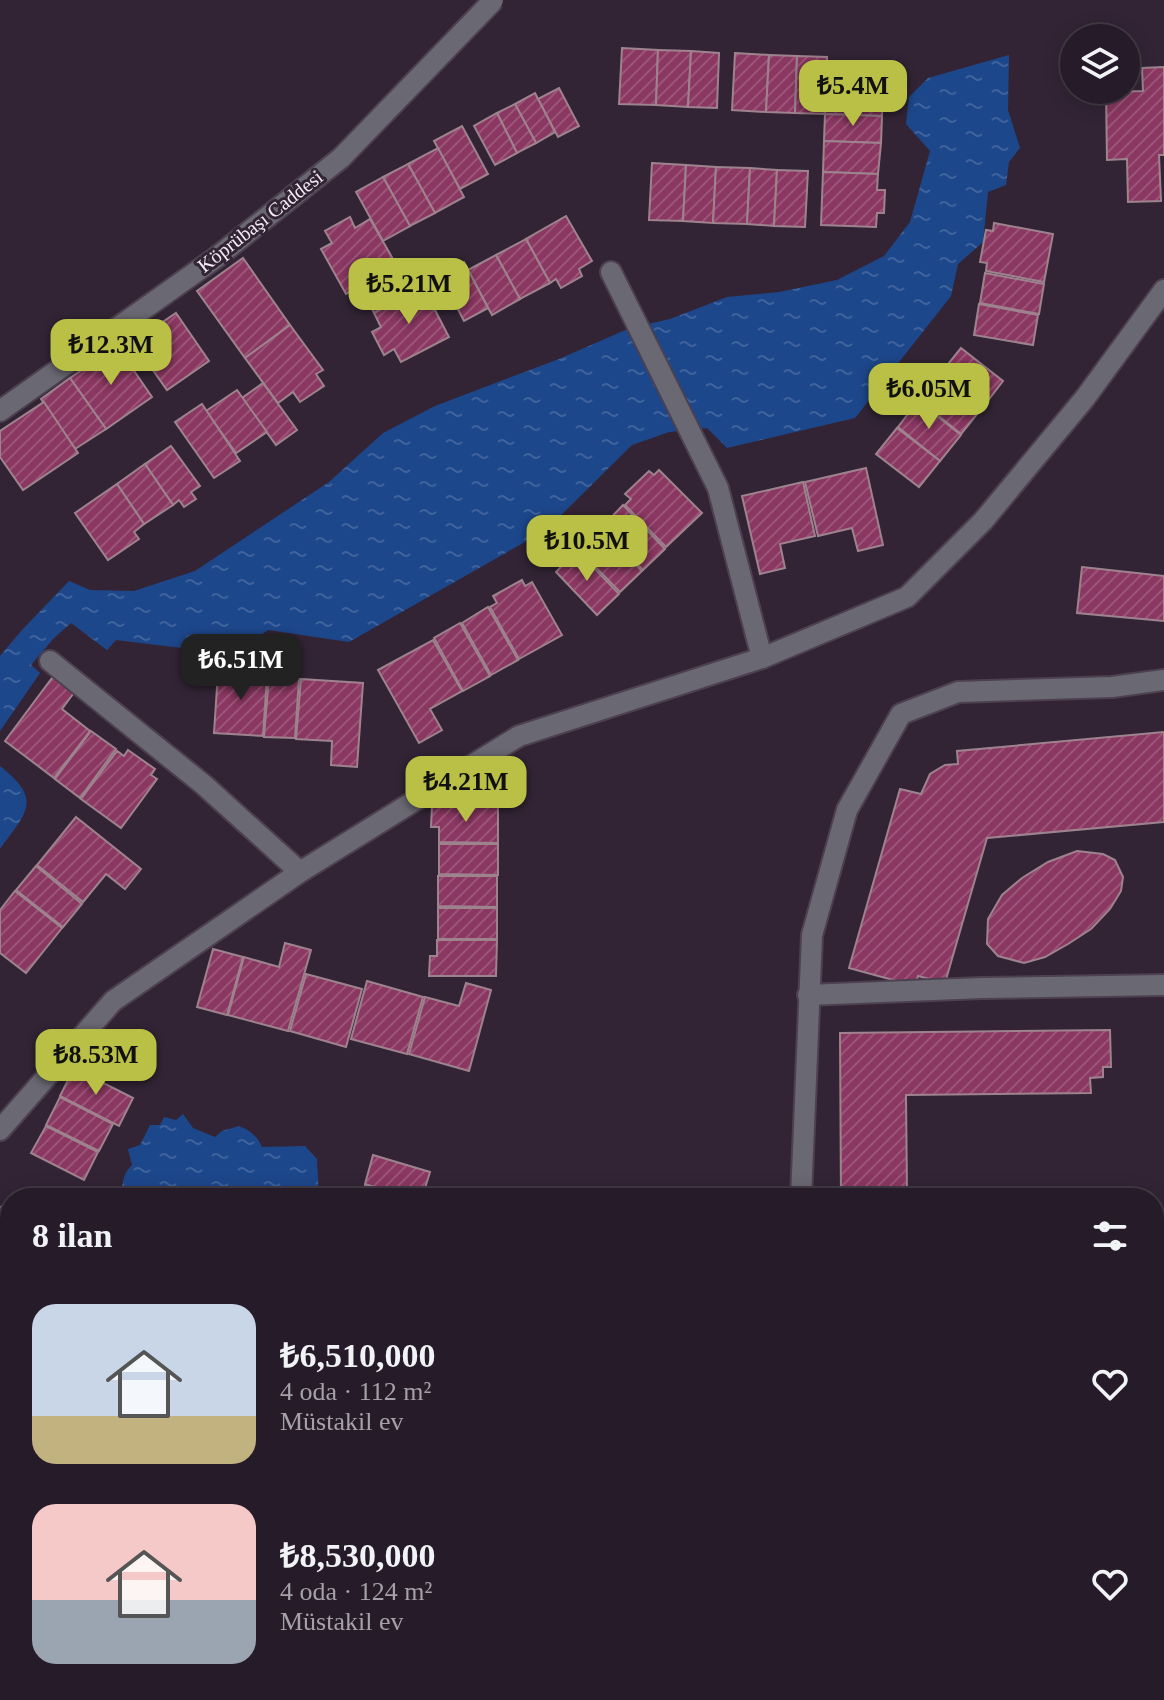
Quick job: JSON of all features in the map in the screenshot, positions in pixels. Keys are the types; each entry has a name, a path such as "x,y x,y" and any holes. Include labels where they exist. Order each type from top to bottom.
{"street":[{"name":"Köprübaşı Caddesi","path":"0,411 217,257 341,158 491,2"},
{"path":"611,272 718,488 762,658"},
{"path":"0,1130 113,1001 300,872 519,736 762,658 907,597 983,521 1085,398 1164,290"},
{"path":"50,661 204,785 300,872"},
{"path":"801,1188 812,935 847,810 901,714 958,692 1112,687 1164,680"},
{"path":"808,995 1164,985"}],"water":[{"path":"1009,55 1008,110 1020,148 1009,162 1006,185 988,192 983,242 958,264 951,296 855,418 727,448 707,428 669,432 632,445 546,530 349,642 268,630 234,653 196,650 193,658 182,656 182,648 116,640 107,650 71,623 31,665 40,673 0,731 0,656 69,581 90,590 134,591 195,571 329,482 383,433 435,406 559,359 630,328 670,319 727,297 779,292 837,280 884,256 910,222 930,151 906,124 909,97 928,78"},
{"path":"0,766 22,788 26,806 0,849"},
{"path":"183,1114 193,1128 215,1137 222,1131 239,1126 253,1134 262,1147 305,1146 317,1159 317,1188 121,1188 124,1176 132,1165 128,1149 140,1145 150,1125 160,1125 164,1117 176,1120"}],"building":[{"path":"622,48 658,50 656,105 619,104"},
{"path":"658,50 691,51 688,107 656,105"},
{"path":"691,51 719,53 717,108 688,107"},
{"path":"735,53 769,55 766,112 732,110"},
{"path":"769,55 797,56 795,113 766,112"},
{"path":"797,56 827,57 825,114 795,113"},
{"path":"1164,67 1164,155 1159,155 1161,201 1128,202 1127,159 1107,160 1106,104 1140,104 1142,68"},
{"path":"843,80 869,80 869,91 883,91 882,116 825,114 826,89 842,90"},
{"path":"559,88 579,126 558,137 538,99"},
{"path":"535,93 555,132 536,143 515,104"},
{"path":"515,104 536,143 517,153 497,113"},
{"path":"497,113 517,153 495,165 474,126"},
{"path":"825,114 882,116 881,143 824,141"},
{"path":"462,126 488,174 460,189 434,141"},
{"path":"824,141 881,143 878,174 823,172"},
{"path":"438,148 464,197 435,213 408,164"},
{"path":"652,163 686,165 683,221 649,220"},
{"path":"408,164 435,213 410,226 383,177"},
{"path":"686,165 716,167 713,223 683,221"},
{"path":"716,167 750,168 747,224 713,223"},
{"path":"750,168 777,170 774,226 747,224"},
{"path":"777,170 808,171 805,227 774,226"},
{"path":"823,172 878,174 877,190 885,190 884,213 877,213 876,227 821,225"},
{"path":"383,177 410,226 383,241 356,192"},
{"path":"566,216 592,261 579,269 582,276 561,288 556,279 550,283 526,239"},
{"path":"350,217 355,228 370,219 397,266 346,294 321,249 332,243 325,231"},
{"path":"994,223 1053,234 1044,282 986,271 987,263 980,262 986,230 993,231"},
{"path":"526,239 550,283 520,299 496,255"},
{"path":"496,255 520,299 492,315 468,270"},
{"path":"243,258 290,325 245,358 197,291"},
{"path":"408,260 423,287 374,313 360,286"},
{"path":"464,262 488,308 464,321 440,275"},
{"path":"985,273 1044,284 1039,314 980,303"},
{"path":"423,287 449,337 401,362 394,349 384,355 372,332 381,327 374,313"},
{"path":"979,304 1038,315 1033,345 974,335"},
{"path":"176,313 209,361 167,390 133,342"},
{"path":"290,325 323,370 316,374 324,386 300,402 293,392 278,403 245,358"},
{"path":"117,346 152,397 106,429 70,378"},
{"path":"961,348 1003,381 983,407 940,374"},
{"path":"940,375 982,408 961,434 919,400"},
{"path":"70,378 106,429 75,449 41,399"},
{"path":"263,383 297,430 276,445 242,398"},
{"path":"237,390 267,432 236,453 206,411"},
{"path":"918,401 961,435 940,461 898,427"},
{"path":"44,402 78,453 23,490 0,457 0,431"},
{"path":"202,404 240,461 214,478 175,422"},
{"path":"897,428 940,461 919,487 876,454"},
{"path":"171,446 200,486 191,492 196,499 184,507 179,500 173,505 145,464"},
{"path":"145,464 173,505 144,524 117,484"},
{"path":"866,468 883,545 858,551 852,528 818,536 805,482"},
{"path":"659,470 702,513 666,547 625,505 631,499 625,494 649,471 654,475"},
{"path":"803,482 815,536 780,544 785,568 760,574 742,496"},
{"path":"117,484 144,524 134,532 139,539 108,560 75,513"},
{"path":"623,505 665,549 643,570 602,527"},
{"path":"600,528 642,571 620,592 578,549"},
{"path":"577,550 619,594 597,615 556,572"},
{"path":"1082,567 1164,576 1164,621 1077,613"},
{"path":"522,580 525,586 532,582 562,635 519,659 490,607 497,603 493,596"},
{"path":"488,607 518,660 491,675 462,623"},
{"path":"460,623 490,676 463,691 434,638"},
{"path":"433,640 462,691 430,709 442,730 419,743 378,670"},
{"path":"227,667 260,669 259,676 267,677 263,736 214,733 218,672 226,673"},
{"path":"55,674 76,690 62,709 90,731 54,778 5,741"},
{"path":"269,676 299,679 295,738 264,737"},
{"path":"301,679 363,683 357,767 331,765 332,741 296,739"},
{"path":"91,731 116,749 80,798 55,779"},
{"path":"1164,732 1164,822 987,838 945,983 918,976 915,986 849,968 900,789 921,794 930,774 945,765 958,764 957,751"},
{"path":"128,750 155,769 151,775 157,779 121,828 81,799 117,751 124,756"},
{"path":"432,806 498,807 498,843 439,842 439,827 431,827"},
{"path":"76,817 141,869 125,889 106,874 83,902 37,865"},
{"path":"439,844 498,844 498,875 439,874"},
{"path":"1077,851 1103,854 1115,860 1123,877 1121,891 1110,909 1091,929 1045,957 1024,963 998,956 987,944 988,919 1002,895 1048,862"},
{"path":"36,866 82,904 63,927 16,890"},
{"path":"438,876 497,876 497,907 438,906"},
{"path":"15,891 62,928 26,973 0,953 0,910"},
{"path":"438,908 497,908 497,939 438,939"},
{"path":"437,940 497,940 496,976 429,976 430,956 437,956"},
{"path":"285,943 311,950 288,1031 228,1015 244,957 279,967"},
{"path":"213,949 243,957 227,1015 197,1007"},
{"path":"306,974 362,989 346,1047 290,1031"},
{"path":"367,981 423,997 407,1054 351,1039"},
{"path":"466,983 491,990 469,1071 409,1054 425,997 459,1006"},
{"path":"1110,1030 1111,1067 1103,1067 1103,1077 1090,1078 1091,1093 906,1095 907,1188 841,1188 840,1033"},
{"path":"74,1068 133,1098 119,1126 60,1096"},
{"path":"60,1097 113,1124 99,1151 46,1125"},
{"path":"46,1126 98,1152 84,1180 31,1153"},
{"path":"373,1155 430,1172 425,1188 378,1188 365,1184"}]}
